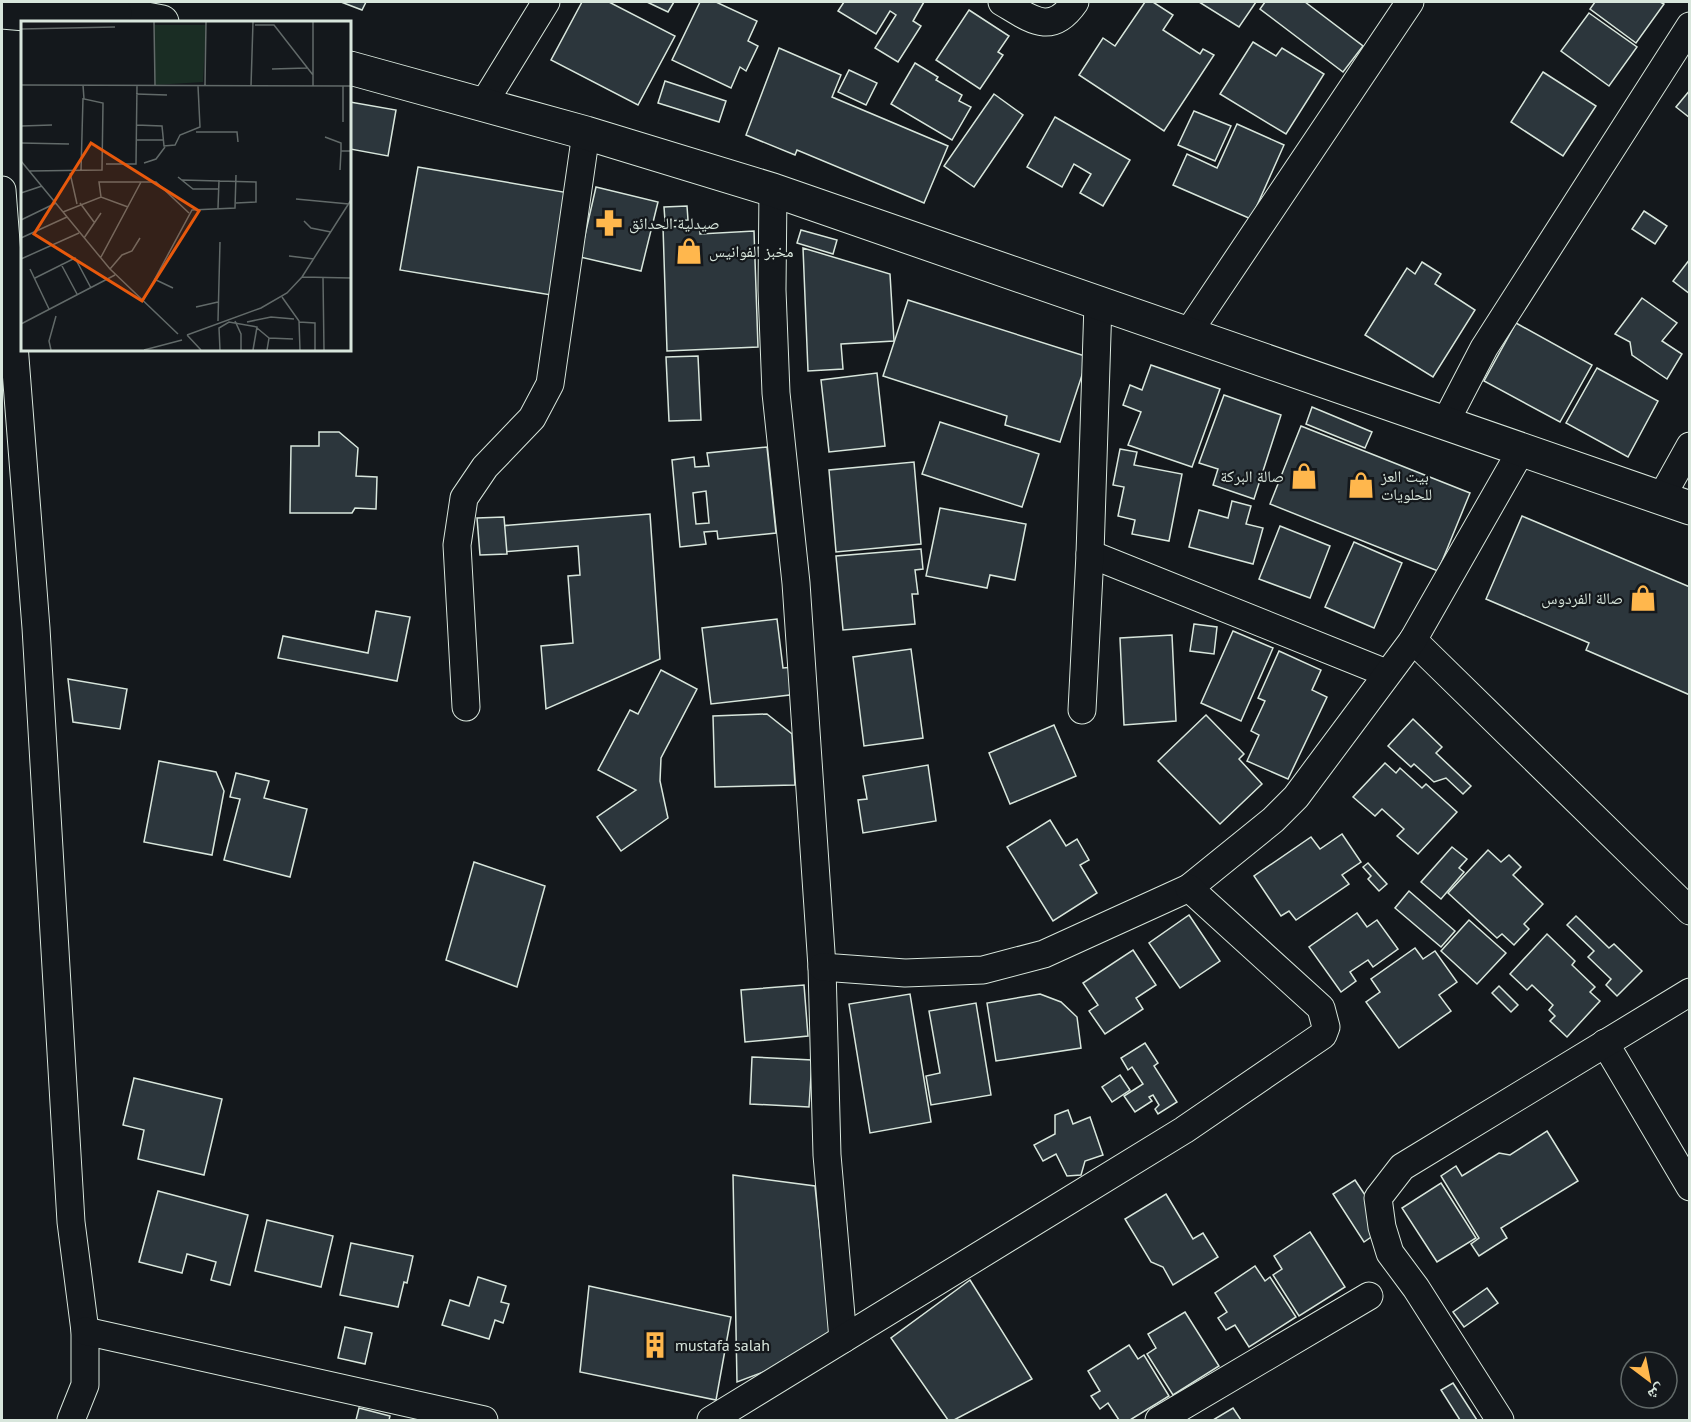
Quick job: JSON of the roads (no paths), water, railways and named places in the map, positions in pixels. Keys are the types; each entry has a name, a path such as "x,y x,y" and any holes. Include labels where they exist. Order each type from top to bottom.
{"main road":[{"path":"2,12 73,18 102,7 158,21"},
{"path":"351,68 586,133 773,190 1675,503"}],"street":[{"path":"482,106 546,2"},
{"path":"1002,2 1034,21 1051,23 1061,19 1075,2"},
{"path":"1188,333 1410,2"},
{"path":"1444,423 1484,348 1689,26"},
{"path":"466,707 457,545 464,498 485,467 532,418 550,384 586,133"},
{"path":"2,190 8,337 36,628 71,1222 86,1331 85,1384 71,1420"},
{"path":"773,190 772,290 776,393 796,583 822,967 827,1155 843,1339"},
{"path":"1082,710 1090,554 1098,303"},
{"path":"1675,503 1689,446"},
{"path":"822,967 906,973 984,970 1044,954 1189,888 1273,820 1296,797 1386,673 1413,640 1522,449"},
{"path":"1090,554 1386,673"},
{"path":"1413,640 1689,911"},
{"path":"711,1420 1184,1130 1323,1035 1326,1027 1321,1008 1189,888"},
{"path":"1500,1420 1416,1288 1390,1253 1382,1227 1378,1198 1402,1167 1689,992"},
{"path":"1605,1043 1689,1187"},
{"path":"1159,1420 1369,1296"},
{"path":"86,1331 484,1420"}],"place":[{"name":"صيدلية الحدائق","path":"609,223"},
{"name":"مخبز الفوانيس","path":"689,251"},
{"name":"صالة البركة","path":"1304,476"},
{"name":"بيت العز للحلويات","path":"1361,485"},
{"name":"صالة الفردوس","path":"1643,598"},
{"name":"mustafa salah","path":"655,1345"}]}
